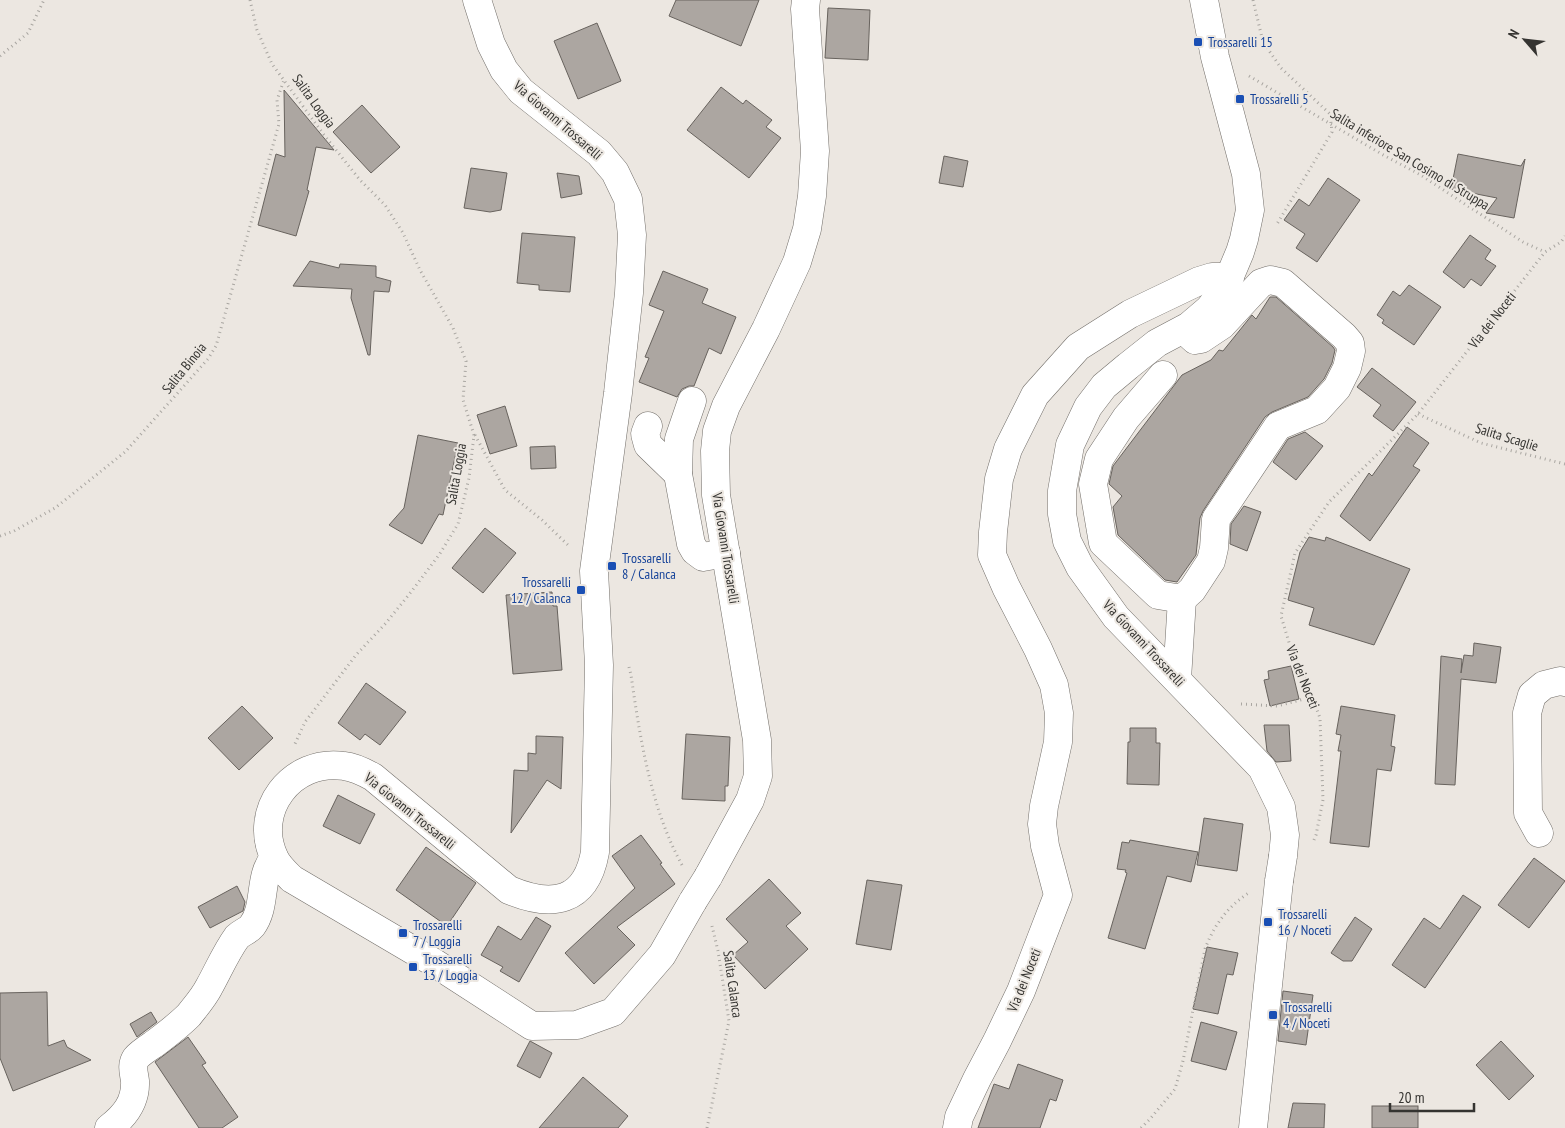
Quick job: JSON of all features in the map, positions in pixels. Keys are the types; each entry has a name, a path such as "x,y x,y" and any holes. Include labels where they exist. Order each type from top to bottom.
{"street":[{"name":"Via Giovanni Trossarelli","path":"477,0 490,44 504,70 521,91 599,153 614,172 628,199 632,235 629,293 618,393 594,571 599,675 595,852 592,869 585,882 574,892 561,899 535,899 522,896 509,890 494,879 373,777 360,770 345,766 330,765 304,772 292,778 273,805 268,835 274,858 292,879 433,962 532,1026 577,1025 612,1012 662,955 750,800 758,776 757,740 716,496 715,451 717,431 726,406 766,329 797,262 807,229 812,196 815,152 805,10 806,0"},
{"name":"Via Giovanni Trossarelli","path":"1204,0 1215,56 1246,174 1250,210 1240,252 1224,290 1209,309 1189,326 1182,328 1157,343 1128,366 1104,386 1088,406 1070,445 1062,491 1062,514 1067,541 1080,567 1116,616 1262,768 1281,807 1286,835 1253,1128"},
{"name":"Via dei Noceti","path":"956,1128 976,1079 1021,991 1058,895 1045,846 1042,824 1058,742 1059,713 1054,684 992,555 992,532 1000,479 1008,449 1035,395 1078,346 1130,314 1198,281 1212,277 1230,277"},
{"path":"1177,679 1182,599 1192,590 1211,561 1216,519 1278,426 1317,410 1337,388 1347,368 1351,351 1350,343 1338,330 1283,283 1270,280 1261,283 1222,325 1201,339 1195,340 1182,328"},
{"path":"1163,374 1126,418 1099,459 1093,484 1103,543 1158,595 1182,599"},
{"path":"692,401 679,439 678,474 691,544 695,552 703,557 726,553"},
{"path":"648,426 645,434 648,445 678,474"},
{"path":"1539,833 1528,813 1527,713 1532,695 1544,685 1560,681 1565,682"},
{"path":"109,1128 126,1113 132,1104 135,1082 133,1066 136,1058 178,1026 189,1015 208,989 238,936 248,930 255,921 260,909 265,876 274,858"},
{"path":"1043,931 1048,941 1047,960"}],"path":[{"path":"0,56 28,33 44,0"},
{"name":"Salita Loggia","path":"250,0 257,30 272,64 360,180 385,205 404,233 420,270 453,328 466,361 463,400 474,435 469,478 458,524 434,562 386,623 356,655 305,722 296,740 294,751"},
{"path":"1252,0 1263,42 1281,68 1330,114 1332,125 1332,132 1273,230"},
{"name":"Salita inferiore San Cosimo di Struppa","path":"1215,56 1420,174 1523,242 1545,252"},
{"name":"Salita Binoia","path":"0,536 14,531 55,508 125,452 208,359 216,346 279,124 277,100 284,80"},
{"path":"1545,252 1561,242 1565,236"},
{"name":"Via dei Noceti","path":"1313,842 1323,800 1320,718 1291,649 1281,616 1295,552 1329,502 1418,414 1545,252"},
{"name":"Salita Scaglie","path":"1418,414 1481,443 1565,464"},
{"path":"1200,703 1277,706 1312,697"},
{"path":"1141,1128 1174,1090 1182,1061 1205,949 1210,935 1225,913 1236,902 1253,890"},
{"name":"Salita Calanca","path":"706,1128 729,1021 718,951 711,922"}],"building":[{"path":"676,0 759,0 741,46 669,16"},
{"path":"828,8 870,10 868,60 825,58"},
{"path":"597,23 621,81 578,99 554,41"},
{"path":"721,87 743,104 746,100 772,120 766,127 781,138 749,178 687,130"},
{"path":"284,90 334,150 316,147 307,190 309,191 296,236 258,225 276,154 285,157"},
{"path":"362,105 400,147 371,173 333,132"},
{"path":"1458,154 1521,166 1525,159 1514,218 1486,213 1497,198 1451,189"},
{"path":"944,156 968,161 963,187 939,183"},
{"path":"471,168 507,173 501,210 490,212 464,208"},
{"path":"557,173 579,176 582,194 561,198"},
{"path":"1328,178 1360,200 1317,262 1296,248 1305,234 1284,220 1299,199 1309,206"},
{"path":"522,233 575,237 570,292 539,290 539,285 517,283"},
{"path":"1470,235 1491,250 1485,259 1496,266 1481,286 1471,279 1464,288 1443,272"},
{"path":"310,261 339,268 340,264 376,266 376,277 391,281 389,292 374,291 370,355 368,355 351,298 352,289 293,286"},
{"path":"663,271 708,289 702,303 736,317 721,354 709,348 694,386 682,389 677,397 639,382 649,358 645,357 664,311 649,305"},
{"path":"1409,285 1441,307 1414,345 1382,323 1384,320 1377,315 1393,291 1400,296"},
{"path":"1270,297 1276,297 1333,347 1335,350 1332,363 1324,379 1308,397 1272,412 1265,417 1203,511 1200,518 1196,555 1177,582 1165,580 1118,535 1113,507 1122,496 1109,484 1113,466 1182,375 1211,360 1219,350 1223,351 1252,315 1256,319"},
{"path":"1372,368 1416,402 1393,431 1373,416 1381,405 1357,387"},
{"path":"505,406 517,446 490,454 477,415"},
{"path":"1407,427 1429,443 1413,466 1420,470 1370,541 1340,516 1369,473 1372,476"},
{"path":"1305,432 1323,446 1296,480 1273,462 1288,439"},
{"path":"418,435 458,443 443,515 439,514 422,544 389,525 404,508"},
{"path":"555,446 556,468 531,469 530,447"},
{"path":"1244,506 1261,512 1247,551 1230,544 1231,524"},
{"path":"485,528 516,553 483,593 452,568"},
{"path":"1309,537 1325,541 1326,537 1410,569 1374,645 1309,625 1314,608 1288,600 1300,552"},
{"path":"552,592 553,606 557,606 562,670 513,674 506,595"},
{"path":"1474,643 1501,647 1496,683 1461,679 1455,785 1435,784 1441,656 1462,659 1461,673 1464,655 1473,656"},
{"path":"1291,666 1299,699 1270,706 1264,680 1269,679 1268,671"},
{"path":"366,683 406,712 380,745 365,734 360,740 338,723"},
{"path":"242,706 273,738 239,770 208,738"},
{"path":"1341,706 1395,715 1391,746 1395,747 1391,771 1377,769 1369,847 1330,843 1341,751 1338,751 1341,735 1336,734"},
{"path":"1264,725 1289,725 1291,761 1276,762 1267,751"},
{"path":"1130,728 1156,728 1156,743 1160,743 1159,785 1127,784"},
{"path":"686,734 730,737 728,786 725,786 725,801 682,799"},
{"path":"536,736 563,737 561,789 547,780 511,833 514,770 528,771 528,753 536,754"},
{"path":"338,795 375,814 360,844 323,826"},
{"path":"1204,818 1243,824 1237,871 1197,865"},
{"path":"641,835 675,884 617,927 635,945 594,984 565,953 635,888 612,856"},
{"path":"1130,840 1198,852 1191,882 1167,876 1145,949 1108,938 1127,873 1125,872 1126,870 1117,869 1122,842 1129,843"},
{"path":"426,847 476,883 447,926 396,890"},
{"path":"1534,858 1565,881 1529,928 1498,905"},
{"path":"769,879 801,913 786,926 808,949 765,989 733,955 748,942 726,919"},
{"path":"867,880 902,885 891,950 856,944"},
{"path":"237,886 245,902 243,911 210,928 198,907"},
{"path":"1463,895 1481,907 1425,988 1392,965 1424,918 1440,929"},
{"path":"536,917 551,926 519,982 500,971 503,967 481,955 498,926 521,940"},
{"path":"1355,917 1372,929 1352,961 1343,961 1331,953"},
{"path":"1207,947 1238,953 1233,975 1227,974 1218,1014 1193,1009"},
{"path":"1283,991 1313,995 1306,1045 1278,1041"},
{"path":"47,992 48,1046 64,1040 67,1047 91,1060 13,1091 0,1058 0,993"},
{"path":"151,1012 157,1022 137,1037 130,1024"},
{"path":"1201,1022 1237,1032 1226,1070 1191,1061"},
{"path":"188,1037 206,1063 202,1065 238,1117 222,1128 199,1128 155,1062"},
{"path":"530,1041 552,1053 540,1078 517,1066"},
{"path":"1501,1041 1534,1076 1509,1100 1476,1065"},
{"path":"1018,1064 1063,1080 1056,1101 1050,1099 1040,1128 978,1128 994,1084 1009,1089"},
{"path":"583,1077 628,1116 618,1128 539,1128"},
{"path":"1293,1103 1325,1104 1324,1128 1288,1128"},
{"path":"1372,1106 1418,1106 1418,1128 1372,1128"}],"place":[{"name":"Trossarelli 15","path":"1198,42"},
{"name":"Trossarelli 5","path":"1240,99"},
{"name":"Trossarelli 8 / Calanca","path":"612,566"},
{"name":"Trossarelli 12 / Calanca","path":"581,590"},
{"name":"Trossarelli 16 / Noceti","path":"1268,922"},
{"name":"Trossarelli 7 / Loggia","path":"403,933"},
{"name":"Trossarelli 13 / Loggia","path":"413,967"},
{"name":"Trossarelli 4 / Noceti","path":"1273,1015"}]}
